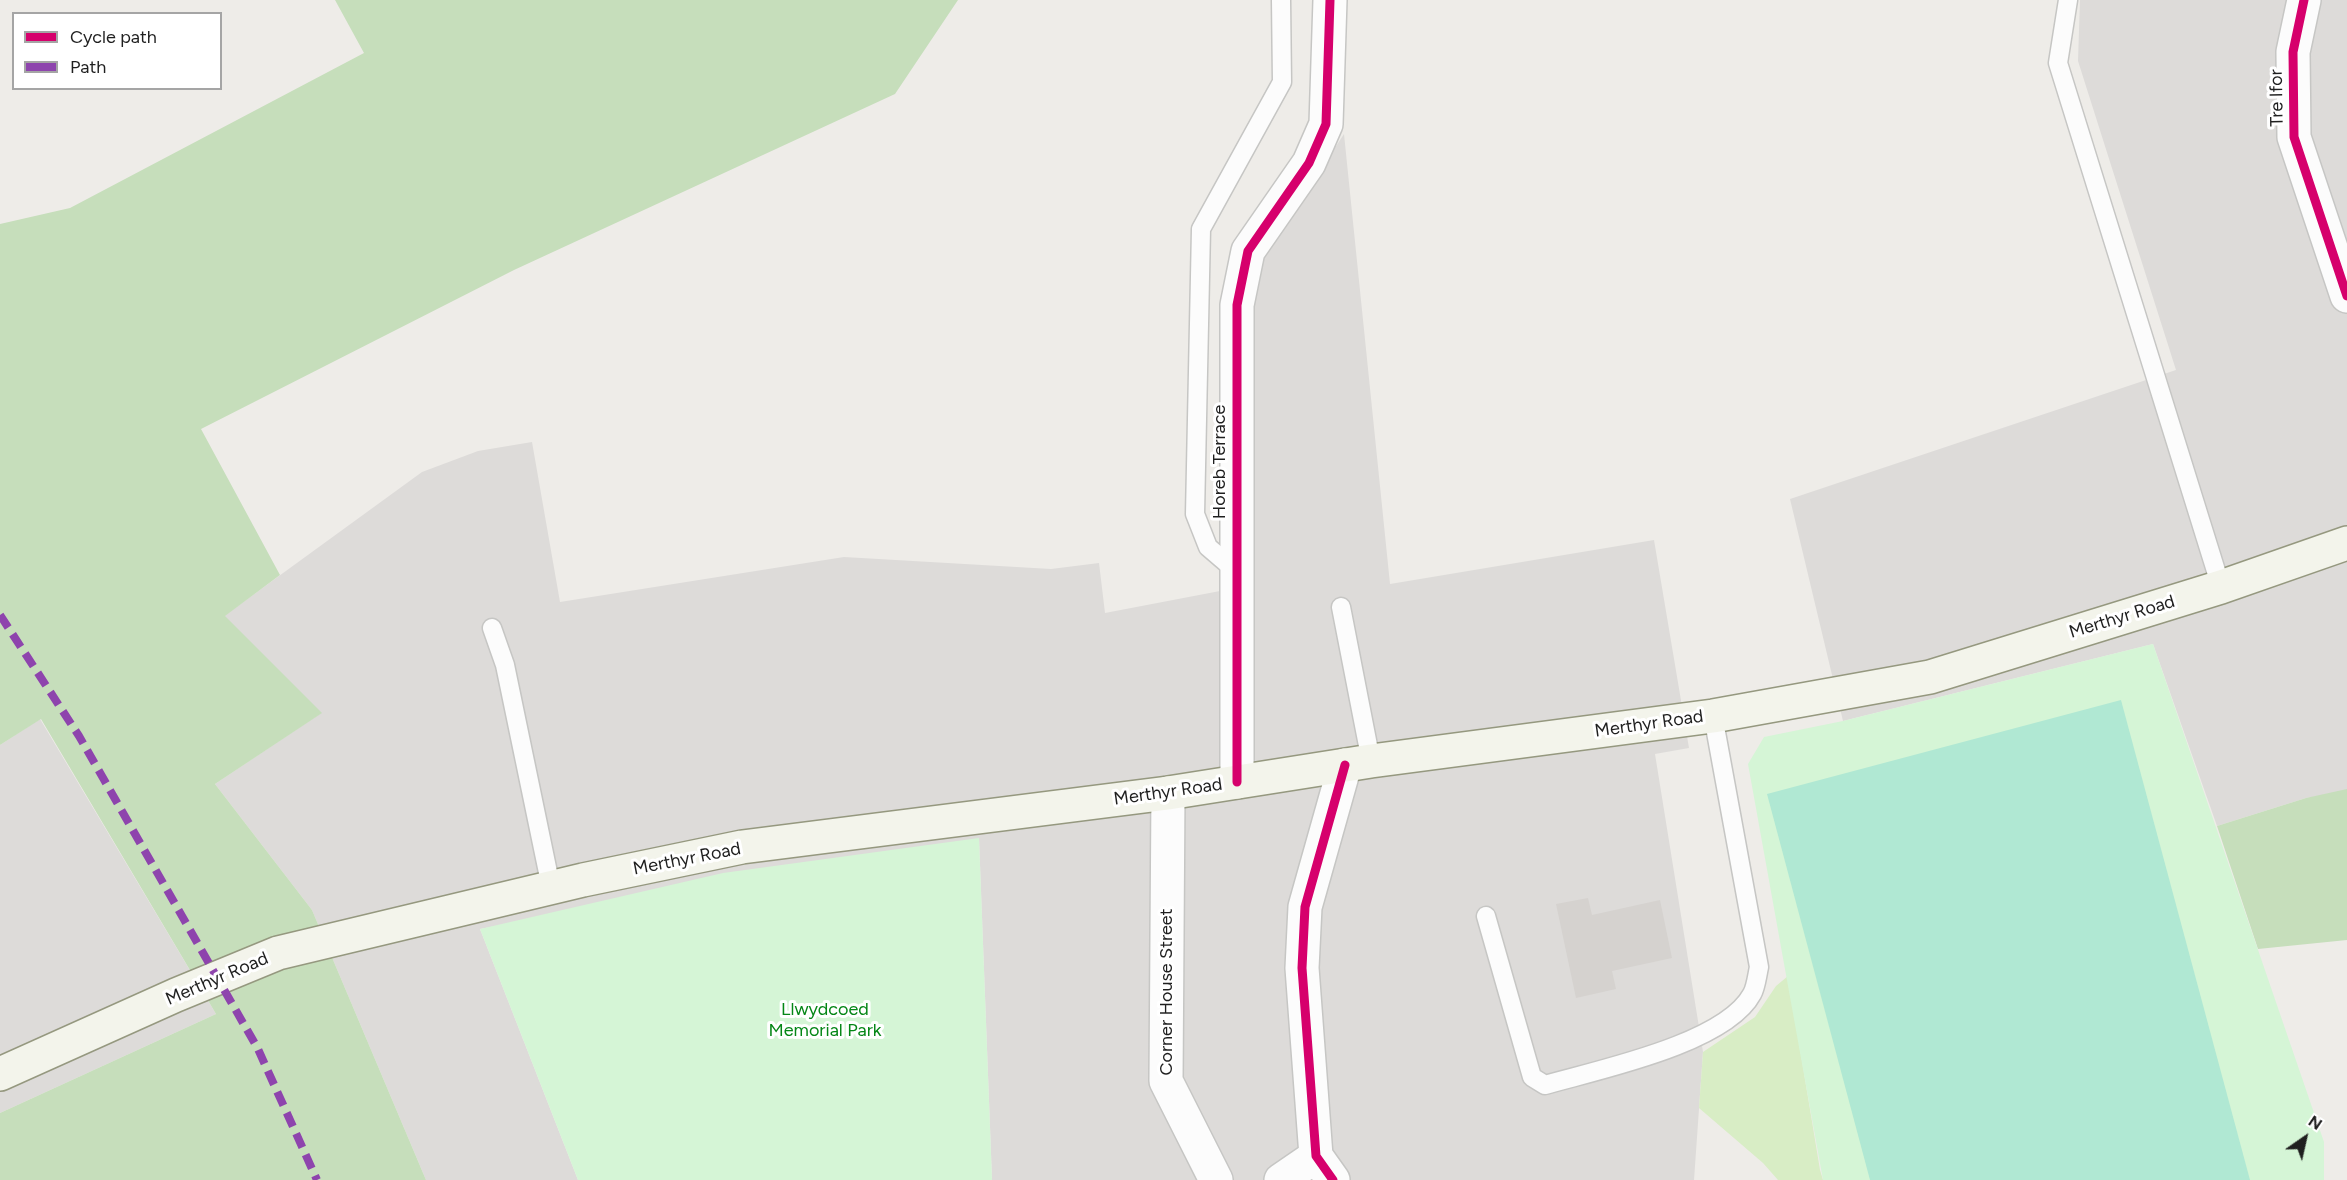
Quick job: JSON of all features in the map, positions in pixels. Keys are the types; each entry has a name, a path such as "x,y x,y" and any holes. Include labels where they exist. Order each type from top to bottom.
{"main road":[{"name":"Merthyr Road","path":"0,1074 176,995 278,953 551,887 742,847 1168,793 1358,763 1713,716 1930,677 2221,586 2347,543"}],"street":[{"name":"Horeb Terrace","path":"1237,782 1237,305 1248,251 1309,163 1326,124 1330,0"},
{"name":"Tre Ifor","path":"2304,0 2293,52 2294,137 2347,296"},
{"path":"1281,1180 1325,1168 1302,968 1305,907 1358,763"},
{"name":"Corner House Street","path":"1168,793 1166,1081 1216,1180"}],"lane":[{"path":"1236,571 1208,547 1195,514 1201,229 1282,82 1281,0"},
{"path":"2068,0 2058,63 2221,586"},
{"path":"1341,607 1358,763"},
{"path":"492,628 505,665 551,887"},
{"path":"1486,916 1532,1077 1545,1085 1666,1051 1715,1028 1738,1010 1752,994 1759,967 1713,716"}],"shaded area":[{"path":"2080,0 2347,0 2347,792 2306,798 2217,826 2153,644 1843,721 1790,499 2176,370 2078,61"},
{"path":"1344,134 1390,584 1654,540 1689,748 1655,754 1703,1052 1694,1180 992,1180 979,839 480,929 578,1180 426,1180 312,910 215,784 321,713 224,616 422,472 478,451 532,442 560,602 844,557 1051,569 1099,563 1105,613 1220,591 1225,298 1293,212"},
{"path":"40,719 216,1014 0,1113 0,745"}],"green space":[{"path":"335,0 958,0 895,94 514,270 201,429 280,575 225,616 322,713 215,784 312,910 426,1180 0,1180 0,1113 216,1014 41,719 0,745 0,224 70,208 364,53"},
{"path":"2153,644 2324,1142 2324,1180 1823,1180 1748,764 1764,737 1843,721"},
{"path":"2121,700 2250,1180 1870,1180 1767,794"},
{"path":"2347,789 2347,940 2258,949 2217,826 2306,798"},
{"name":"Llwydcoed Memorial Park","path":"979,838 992,1180 578,1180 480,929 723,873"},
{"path":"1788,976 1823,1180 1778,1180 1763,1163 1699,1108 1703,1052 1755,1017 1776,986"}],"building":[{"path":"1588,898 1592,915 1660,900 1672,958 1612,971 1616,989 1576,998 1556,904"}],"marked path":[{"path":"0,615 79,736 258,1049 317,1180"}],"cycle path":[{"path":"1237,782 1237,305 1248,251 1309,163 1326,124 1330,0"},
{"path":"2304,0 2293,52 2294,137 2347,296"},
{"path":"1333,1180 1316,1156 1302,968 1305,907 1345,765"}]}
